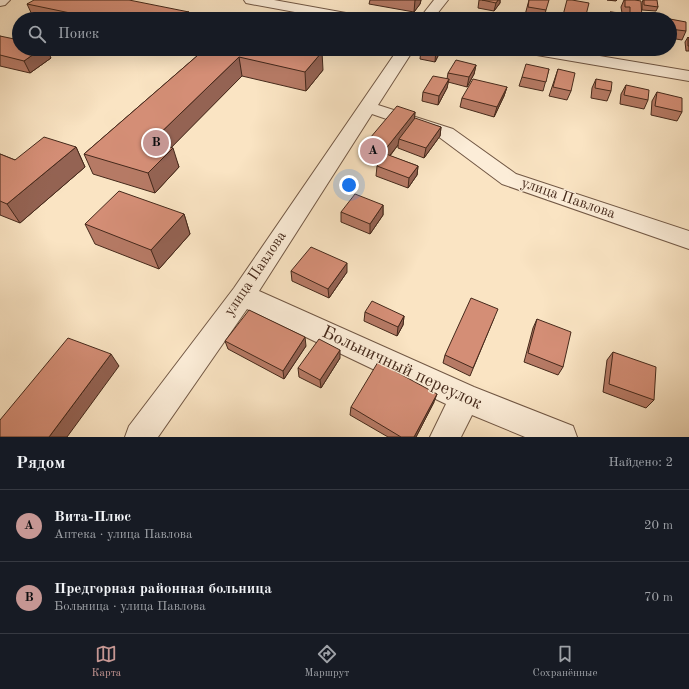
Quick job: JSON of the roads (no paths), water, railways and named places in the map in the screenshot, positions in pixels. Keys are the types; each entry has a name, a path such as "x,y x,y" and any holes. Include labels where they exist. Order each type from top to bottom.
{"street":[{"path":"251,0 318,12"},
{"path":"431,12 440,0"},
{"name":"улица Павлова","path":"140,437 243,295 401,56"},
{"path":"572,56 689,76"},
{"name":"улица Павлова","path":"368,107 446,133 509,179 689,240"},
{"name":"Больничный переулок","path":"243,295 465,398 562,437"},
{"path":"444,437 465,398"}],"place":[{"name":"Предгорная районная больница","path":"156,143"},
{"name":"Вита-Плюс","path":"373,151"}]}
